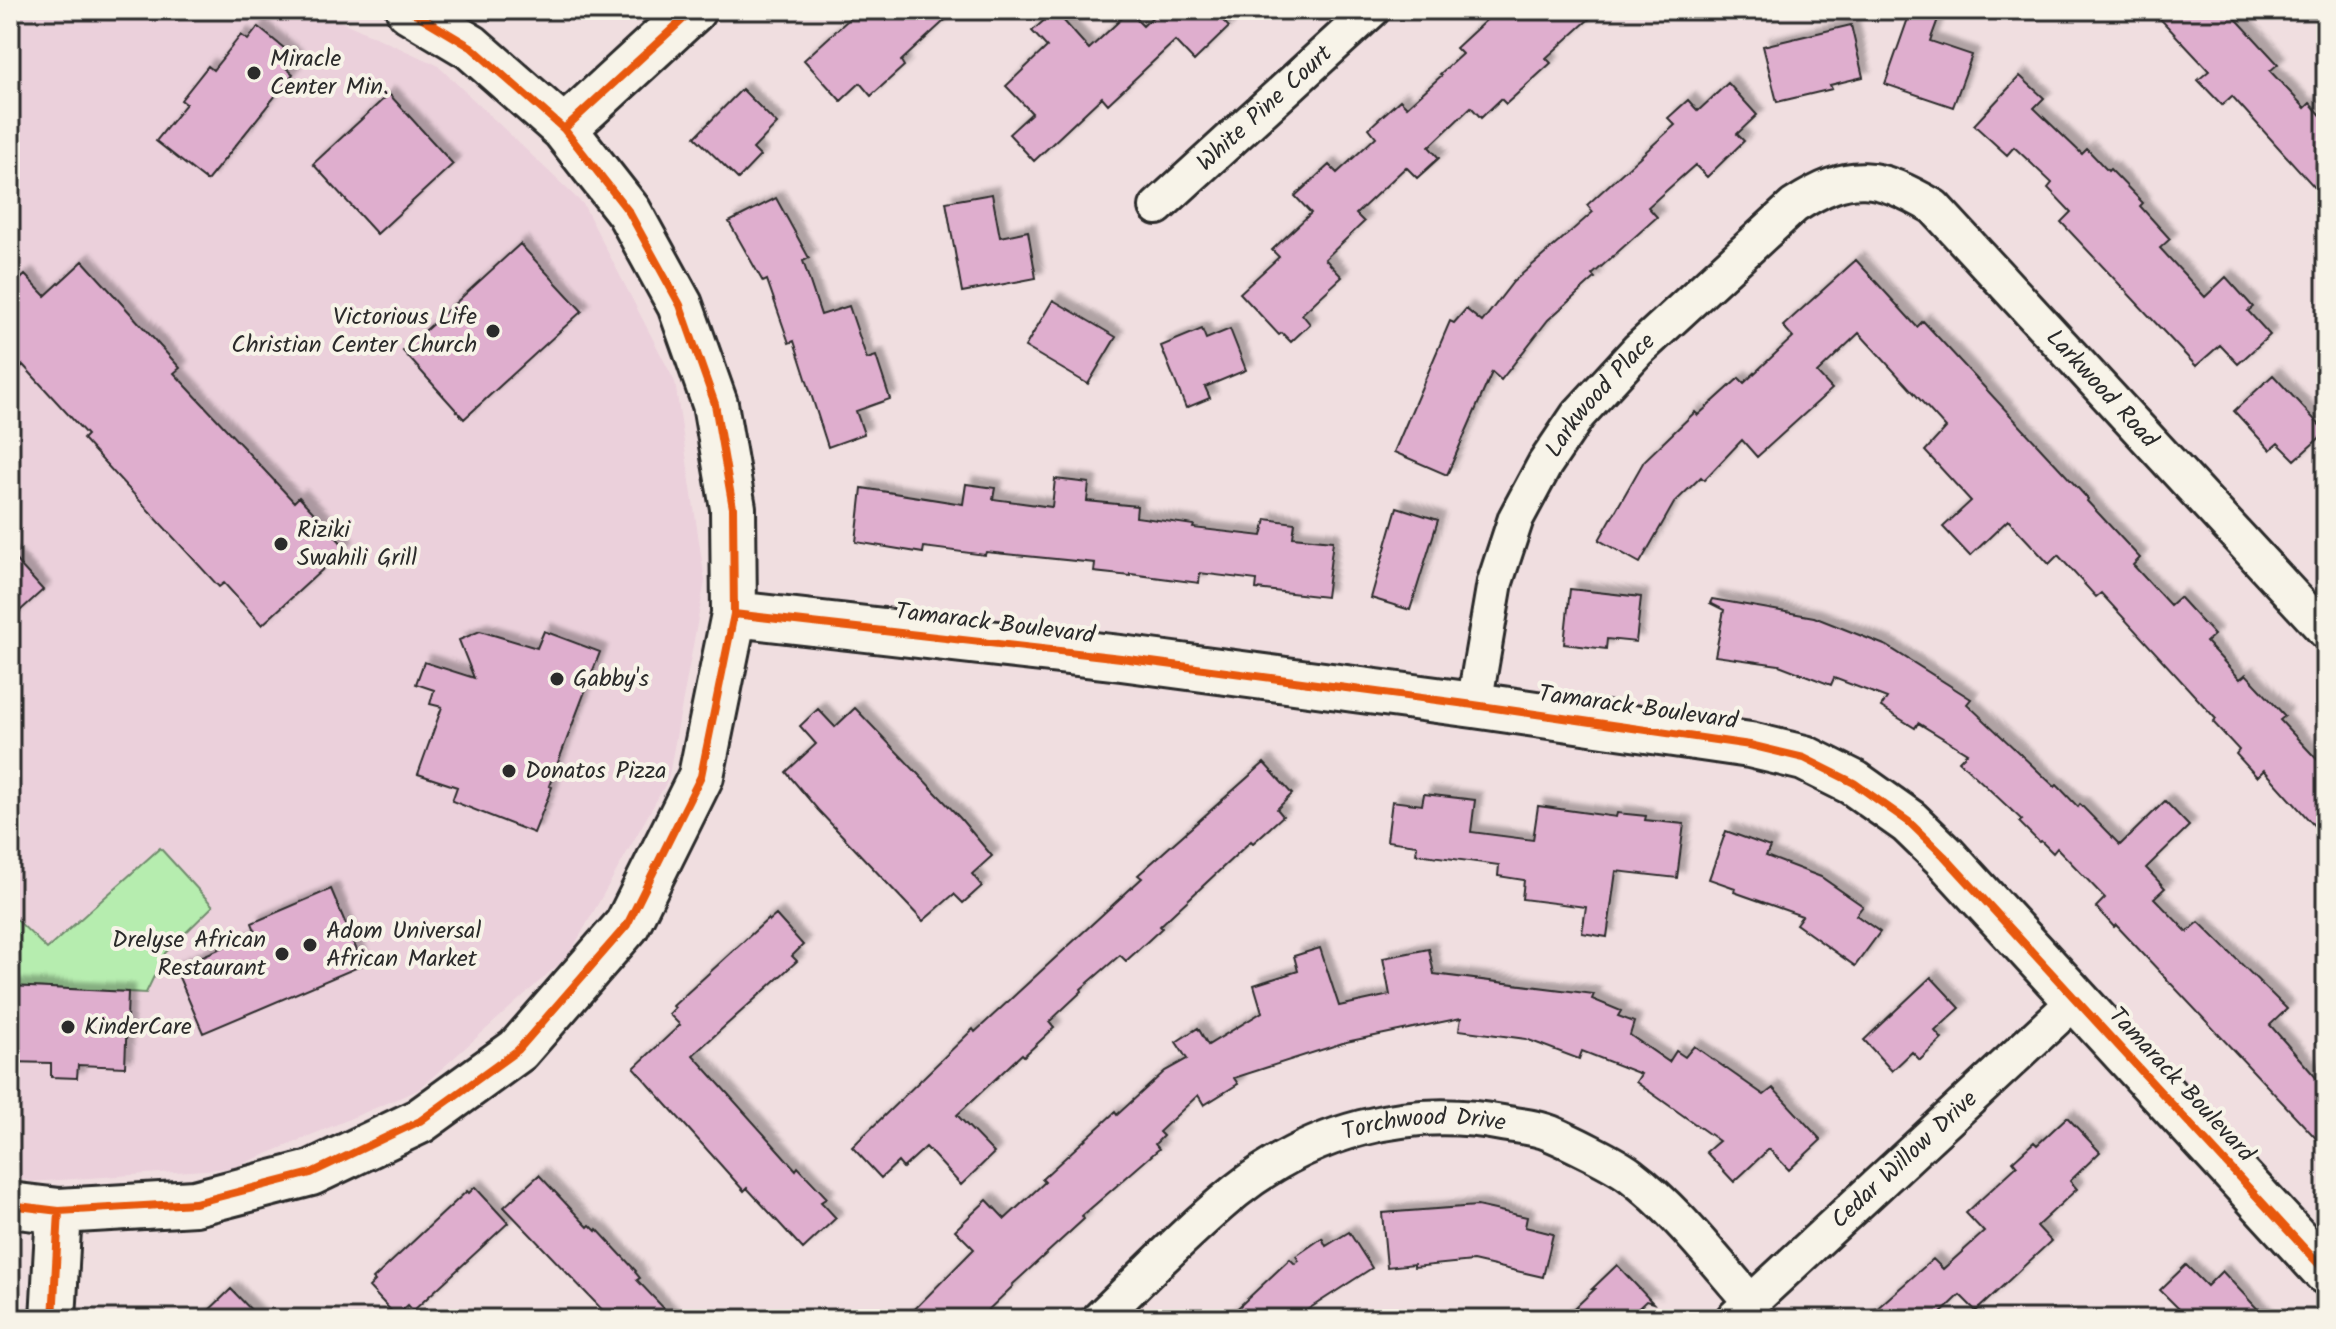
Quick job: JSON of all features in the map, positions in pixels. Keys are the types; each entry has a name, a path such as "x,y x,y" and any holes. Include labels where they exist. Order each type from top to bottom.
{"street":[{"path":"10,1205 59,1211 195,1203 311,1173 420,1121 518,1050 627,925 701,776 734,614 733,508 715,404 680,305 629,212 564,129 471,47 409,10"},
{"path":"564,129 693,10"},
{"name":"White Pine Court","path":"1157,207 1372,10"},
{"name":"Larkwood Road","path":"1857,179 1898,186 1934,207 2326,632"},
{"name":"Larkwood Place","path":"1474,705 1495,582 1516,518 1545,464 1578,415 1638,350 1794,206 1823,187 1857,179"},
{"name":"Tamarack Boulevard","path":"734,614 1121,658 1474,705 1750,745 1804,758 1854,783 1909,822 1944,856 2326,1272"},
{"name":"Cedar Willow Drive","path":"1742,1310 2076,1000"},
{"name":"Torchwood Drive","path":"1099,1319 1235,1192 1272,1165 1361,1126 1402,1118 1471,1117 1548,1132 1629,1174 1678,1221 1742,1310"},
{"path":"53,1319 59,1211"}],"shaded area":[{"path":"10,10 316,10 437,65 583,204 675,382 705,581 668,780 569,955 418,1090 233,1168 31,1182 10,1176"}],"green space":[{"path":"160,848 213,906 165,953 146,993 10,986 10,913 47,949"}],"building":[{"path":"859,10 956,10 901,61 904,66 871,96 860,83 841,101 804,60"},
{"path":"1160,10 1213,10 1229,27 1194,61 1175,41 1108,104 1102,97 1034,161 1009,134 1032,113 1006,86 1047,47 1032,31 1055,11 1089,49 1129,12 1143,26"},
{"path":"1497,10 1599,10 1546,58 1551,63 1506,104 1501,99 1481,118 1471,107 1429,147 1439,158 1417,178 1406,167 1356,214 1364,222 1325,259 1342,277 1302,314 1310,324 1291,342 1282,333 1279,335 1240,293 1279,257 1272,250 1311,213 1295,196 1329,165 1337,173 1376,137 1369,128 1400,100 1407,107 1442,75 1462,54 1456,48"},
{"path":"1911,10 1938,19 1930,41 1972,55 1953,107 1885,84"},
{"path":"2152,10 2228,10 2278,64 2270,71 2305,108 2310,103 2326,121 2326,200 2232,96 2222,105 2198,80 2209,71"},
{"path":"1851,25 1863,77 1830,85 1832,89 1777,102 1763,46"},
{"path":"258,27 295,57 286,68 293,74 207,181 156,141 186,104 181,100 208,66 213,70 241,35 248,40"},
{"path":"2020,76 2044,98 2034,108 2082,154 2087,149 2108,171 2110,169 2143,203 2140,206 2170,239 2160,248 2205,297 2226,277 2253,307 2248,311 2270,335 2238,364 2220,345 2196,366 2061,222 2071,212 2048,188 2052,183 2014,147 2007,155 1974,125"},
{"path":"1728,83 1757,115 1737,134 1744,141 1707,177 1695,165 1648,207 1657,217 1592,275 1595,278 1548,320 1501,380 1492,372 1447,475 1394,452 1450,321 1454,323 1466,309 1482,322 1513,282 1593,212 1587,205 1675,125 1668,118 1688,100 1698,111"},
{"path":"742,89 777,124 753,149 760,156 738,179 695,137"},
{"path":"389,94 453,164 377,234 313,164"},
{"path":"992,194 1000,237 1028,231 1036,278 962,292 946,202"},
{"path":"776,198 809,258 803,261 821,315 849,306 867,359 876,356 890,399 856,411 864,434 828,447 794,341 789,343 767,280 763,282 729,222"},
{"name":"Victorious Life Christian Center Church","path":"520,244 582,311 464,419 403,351"},
{"path":"1856,260 1917,327 1923,321 2088,499 2140,558 2133,565 2170,605 2179,597 2214,635 2206,642 2240,679 2246,674 2285,716 2280,720 2326,769 2326,839 2264,770 2257,777 2236,754 2239,750 2213,722 2216,719 2101,593 2096,597 2058,555 2049,564 2008,520 1970,556 1943,527 1971,501 1925,451 1946,428 1859,333 1817,373 1832,389 1757,457 1742,440 1704,480 1701,477 1674,503 1640,563 1599,540 1644,461 1695,412 1698,415 1739,378 1744,383 1793,337 1783,326"},
{"path":"83,261 180,368 174,373 294,502 299,497 346,548 262,625 224,583 219,587 83,439 87,435 23,365 10,377 10,289 25,275 45,296"},
{"path":"1053,300 1116,337 1088,384 1025,347"},
{"path":"1202,329 1206,339 1230,329 1246,370 1205,387 1210,398 1186,408 1161,346"},
{"path":"2273,375 2326,432 2295,460 2278,443 2270,450 2234,411"},
{"path":"1055,479 1089,483 1087,501 1137,506 1136,517 1194,525 1193,528 1262,536 1266,519 1295,523 1293,537 1333,541 1326,597 1256,589 1257,580 1200,573 1199,583 1094,572 1095,563 924,547 923,553 856,542 862,488 963,504 966,484 995,488 993,499 1052,507"},
{"path":"1397,507 1438,520 1410,610 1371,598"},
{"path":"10,554 43,590 10,620"},
{"path":"1570,589 1641,597 1636,642 1607,639 1606,649 1564,644"},
{"path":"1712,599 1814,617 1887,646 1971,699 1967,704 2055,787 2057,785 2078,807 2080,804 2120,845 2165,801 2189,826 2146,868 2165,888 2154,898 2187,932 2199,922 2287,1009 2270,1025 2326,1089 2326,1149 2096,907 2105,898 2057,848 2053,853 2039,842 2019,822 2022,820 1959,761 1967,753 1918,723 1915,728 1881,707 1887,698 1834,678 1831,685 1779,665 1715,656 1724,610 1710,603"},
{"path":"480,631 537,648 544,631 600,652 534,833 452,801 457,787 418,774 442,707 430,704 434,690 416,684 424,662 474,678 459,640"},
{"path":"855,708 992,856 972,874 982,886 963,903 954,894 923,921 786,772 816,744 800,726 818,709 835,727"},
{"path":"1264,763 1292,794 1277,809 1283,816 1253,843 1251,841 1126,961 1120,955 1081,989 1049,1022 1054,1028 957,1115 994,1153 961,1185 926,1147 903,1168 898,1162 881,1178 852,1147 973,1029 975,1032 1142,878 1138,875"},
{"path":"1424,794 1475,800 1471,832 1533,840 1538,806 1616,817 1617,813 1646,816 1645,820 1684,824 1677,878 1616,871 1607,937 1582,933 1586,907 1522,899 1524,880 1498,876 1499,865 1416,854 1417,845 1387,841 1392,801 1422,805"},
{"path":"1726,831 1770,847 1766,856 1821,877 1863,906 1856,915 1880,932 1855,966 1796,924 1802,916 1734,892 1735,888 1709,879"},
{"path":"331,889 363,965 203,1033 175,968 256,933 252,923"},
{"path":"776,915 803,945 792,956 797,961 693,1055 796,1170 798,1167 827,1198 821,1202 836,1218 803,1249 747,1188 744,1191 634,1068 680,1025 669,1014 675,1008 673,1006"},
{"path":"1320,948 1339,1006 1390,995 1383,958 1429,949 1434,974 1594,994 1592,999 1621,1011 1618,1016 1634,1022 1630,1035 1669,1062 1676,1051 1685,1057 1694,1046 1764,1095 1773,1088 1821,1140 1789,1170 1769,1149 1734,1182 1706,1152 1719,1141 1636,1082 1641,1074 1582,1051 1579,1059 1526,1039 1459,1030 1461,1018 1346,1042 1234,1078 1238,1084 1204,1105 1198,1095 1159,1132 1163,1136 1155,1144 1159,1149 1082,1216 1084,1219 979,1319 905,1319 974,1249 955,1230 987,1200 1005,1219 1045,1182 1042,1179 1115,1112 1117,1115 1165,1071 1187,1059 1176,1042 1198,1028 1208,1045 1262,1012 1254,985 1298,971 1294,956"},
{"path":"1931,977 1960,1008 1935,1031 1942,1039 1920,1060 1912,1052 1892,1071 1864,1040"},
{"name":"KinderCare","path":"10,986 128,992 125,1067 78,1065 77,1078 51,1077 51,1063 10,1062"},
{"path":"2067,1117 2100,1152 2070,1181 2077,1189 2037,1226 2051,1241 1976,1311 1960,1295 1935,1319 1865,1319 1933,1259 1943,1269 1984,1232 1966,1213 2017,1166 2013,1161 2034,1142 2037,1145"},
{"path":"539,1175 588,1227 597,1229 636,1271 640,1278 637,1280 674,1319 611,1319 504,1207"},
{"path":"475,1187 508,1223 413,1311 408,1305 396,1316 369,1287 375,1281 373,1279"},
{"path":"1477,1206 1527,1217 1525,1227 1553,1234 1543,1277 1473,1261 1387,1267 1382,1213"},
{"path":"1349,1232 1372,1268 1293,1319 1226,1319 1290,1259 1295,1264 1299,1261 1296,1256 1322,1238 1326,1246"},
{"path":"1617,1265 1653,1303 1646,1301 1627,1319 1563,1319 1595,1289 1592,1289"},
{"path":"2186,1265 2207,1286 2222,1271 2267,1319 2189,1319 2160,1290"},
{"path":"231,1289 260,1319 200,1319"}],"cycle path":[{"path":"10,1205 59,1211 195,1203 311,1173 420,1121 518,1050 627,925 701,776 734,614 733,508 715,404 680,305 629,212 564,129 471,47 409,10"},
{"path":"564,129 693,10"},
{"path":"734,614 1121,658 1474,705 1750,745 1804,758 1854,783 1909,822 1944,856 2326,1272"},
{"path":"53,1319 59,1211"}],"place":[{"name":"Miracle Center Min.","path":"254,73"},
{"name":"Victorious Life Christian Center Church","path":"493,331"},
{"name":"Riziki Swahili Grill","path":"281,544"},
{"name":"Gabby's","path":"557,679"},
{"name":"Donatos Pizza","path":"509,771"},
{"name":"Adom Universal African Market","path":"310,945"},
{"name":"Drelyse African Restaurant","path":"282,954"},
{"name":"KinderCare","path":"68,1027"}]}
